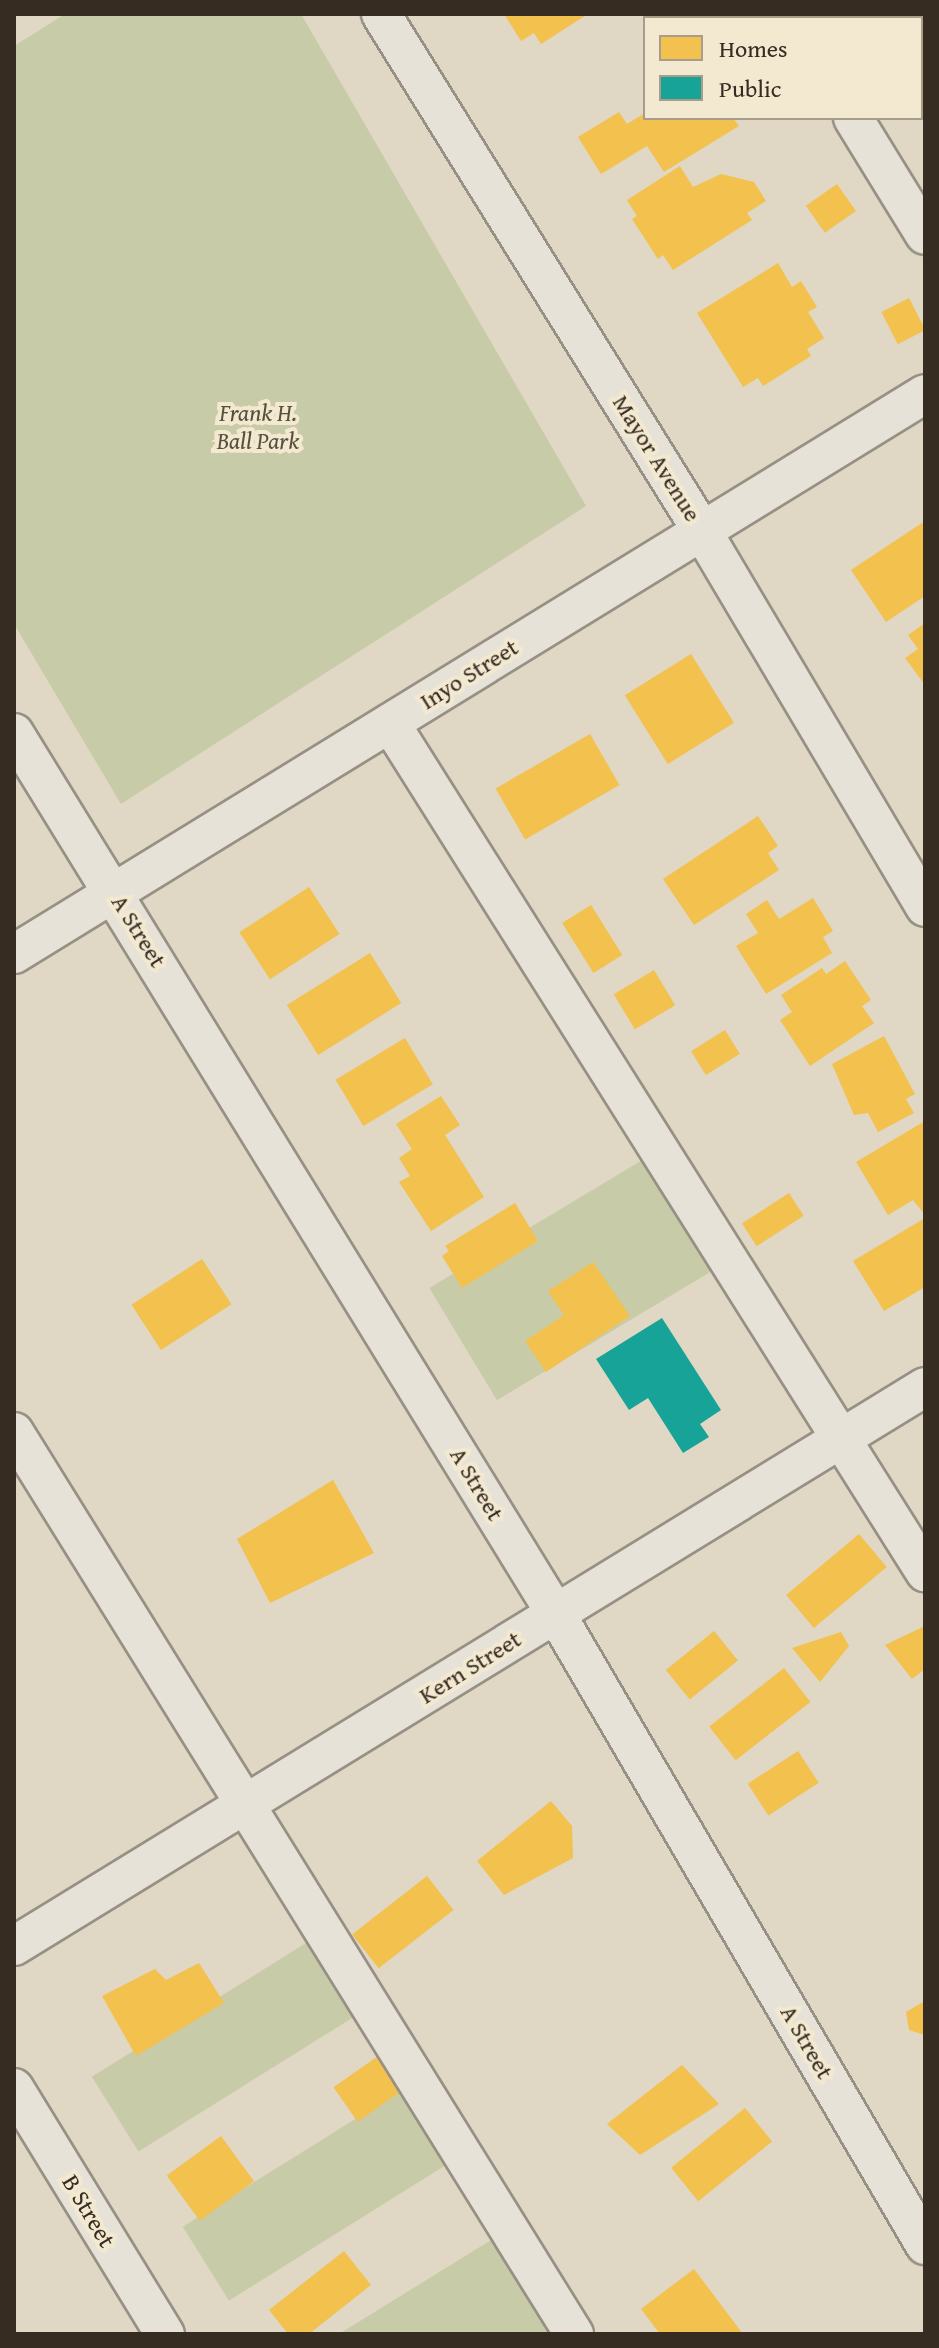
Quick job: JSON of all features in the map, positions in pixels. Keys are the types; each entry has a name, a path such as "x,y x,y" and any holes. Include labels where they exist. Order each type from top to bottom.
{"street":[{"name":"Mayor Avenue","path":"381,14 702,531 925,907"},
{"path":"854,120 925,235"},
{"name":"Inyo Street","path":"14,954 925,394"},
{"path":"390,723 925,1572"},
{"name":"A Street","path":"14,733 115,892 556,1614 925,2245"},
{"name":"Kern Street","path":"14,1946 925,1387"},
{"path":"14,1432 574,2334"},
{"name":"B Street","path":"14,2088 165,2334"}],"green space":[{"name":"Frank H. Ball Park","path":"65,14 301,14 586,506 121,804 14,624 14,46"},
{"path":"654,1153 721,1265 497,1400 429,1288"},
{"path":"314,1938 361,2013 138,2151 92,2077"},
{"path":"405,2088 451,2162 229,2301 183,2227"},
{"path":"496,2237 556,2334 339,2334"}],"building: Homes":[{"path":"504,14 588,14 541,44 534,33 521,41"},
{"path":"619,112 627,124 643,114 643,120 734,120 739,126 664,172 647,146 601,174 578,137"},
{"path":"680,166 693,187 721,174 754,182 766,201 747,213 752,220 673,270 663,255 658,259 632,219 637,216 627,200"},
{"path":"837,184 856,211 825,233 806,206"},
{"path":"778,263 792,287 801,281 817,307 808,312 824,338 807,349 811,356 763,386 758,378 743,387 697,313"},
{"path":"909,298 925,330 898,344 881,312"},
{"path":"925,521 925,596 886,622 851,570"},
{"path":"925,623 925,685 905,658 918,649 908,635"},
{"path":"691,654 734,723 668,764 625,695"},
{"path":"590,734 620,785 525,840 496,788"},
{"path":"758,816 778,846 768,853 779,870 694,925 663,879"},
{"path":"309,887 339,934 270,979 239,932"},
{"path":"813,898 833,931 823,937 832,953 766,994 736,946 758,933 746,914 767,900 779,919"},
{"path":"591,905 622,955 593,973 562,923"},
{"path":"370,953 401,1003 318,1055 287,1005"},
{"path":"845,961 871,1000 862,1006 874,1023 810,1066 780,1020 792,1012 781,995 822,968 826,974"},
{"path":"654,970 675,1005 635,1029 614,994"},
{"path":"725,1030 740,1054 706,1075 691,1051"},
{"path":"884,1036 915,1094 906,1099 914,1113 878,1132 868,1113 854,1115 832,1064"},
{"path":"405,1038 433,1084 363,1126 336,1080"},
{"path":"441,1096 460,1125 445,1135 484,1197 431,1231 399,1182 410,1176 399,1158 412,1149 396,1124"},
{"path":"925,1121 925,1215 913,1200 888,1215 856,1162"},
{"path":"789,1193 804,1216 757,1246 742,1223"},
{"path":"515,1203 538,1241 462,1288 442,1256 449,1251 445,1246"},
{"path":"925,1218 925,1287 884,1311 853,1261"},
{"path":"202,1259 231,1304 161,1350 132,1305"},
{"path":"593,1262 630,1316 546,1372 525,1341 564,1315 548,1291"},
{"path":"333,1480 374,1553 270,1603 237,1539"},
{"path":"859,1534 887,1567 814,1628 786,1595"},
{"path":"925,1626 925,1669 912,1679 885,1645"},
{"path":"714,1631 738,1661 690,1700 666,1670"},
{"path":"841,1632 849,1646 820,1682 792,1648"},
{"path":"784,1668 810,1702 736,1760 709,1726"},
{"path":"798,1751 819,1783 768,1816 748,1784"},
{"path":"551,1801 572,1826 573,1858 504,1895 477,1861"},
{"path":"427,1876 453,1910 379,1968 352,1934"},
{"path":"199,1963 224,2003 136,2056 102,1996 155,1969 166,1980"},
{"path":"925,2001 925,2035 909,2030 906,2012"},
{"path":"381,2054 405,2088 358,2122 333,2087"},
{"path":"682,2065 719,2104 640,2155 607,2124"},
{"path":"745,2108 772,2141 698,2201 671,2168"},
{"path":"221,2136 254,2181 200,2221 167,2175"},
{"path":"344,2251 371,2285 309,2334 288,2334 269,2310"},
{"path":"694,2269 743,2334 660,2334 641,2309"}],"building: Public":[{"path":"662,1318 721,1410 700,1424 709,1437 683,1453 648,1398 629,1410 596,1359"}]}
